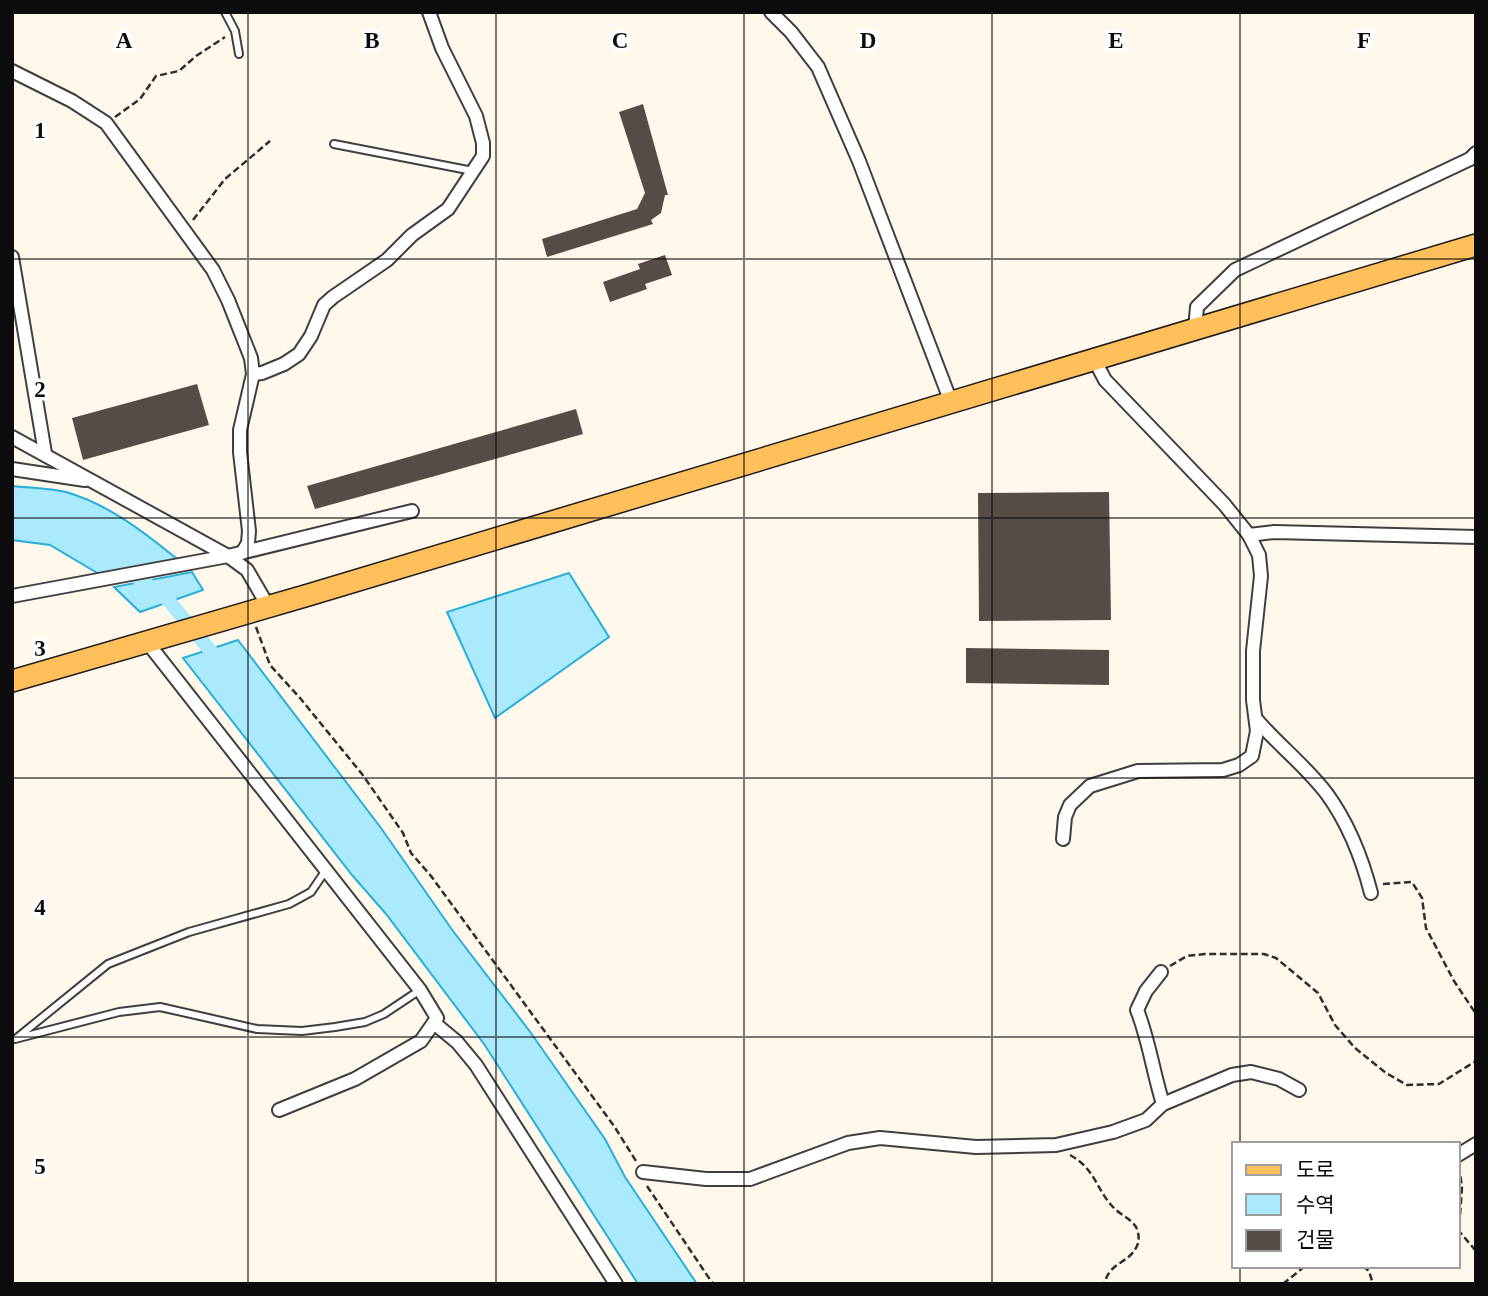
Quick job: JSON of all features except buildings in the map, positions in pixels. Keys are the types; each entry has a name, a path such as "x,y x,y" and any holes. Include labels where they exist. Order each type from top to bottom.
{"main road":[{"path":"12,681 1476,244"}],"street":[{"path":"253,374 284,364 299,354 311,337 324,305 387,260 412,235 447,209 475,172 483,156 478,123 442,48 429,12"},
{"path":"771,12 818,67 859,161 951,402"},
{"path":"12,71 72,101 106,123 213,270 228,300 251,358 253,374 240,430 249,531 248,543 242,553"},
{"path":"1195,329 1197,307 1235,270 1470,159 1476,153"},
{"path":"12,257 45,453"},
{"path":"1063,839 1065,817 1070,805 1090,786 1138,771 1223,770 1239,765 1252,756 1257,731 1253,701 1253,651 1261,576 1259,555 1250,535 1105,380 1094,359"},
{"path":"12,436 228,556 247,570 259,608"},
{"path":"12,469 95,482"},
{"path":"12,596 242,553 412,510"},
{"path":"1250,535 1274,532 1476,537"},
{"path":"147,642 420,990 437,1018 421,1041 377,1067 355,1079 279,1110"},
{"path":"1256,719 1327,794 1354,843 1370,889"},
{"path":"1161,972 1146,991 1137,1010 1146,1031 1146,1045 1163,1104"},
{"path":"434,1023 457,1042 476,1065 616,1284"},
{"path":"643,1172 706,1179 750,1179 848,1143 880,1138 976,1147 1056,1145 1146,1120 1163,1104 1220,1079 1251,1072 1279,1079 1299,1090"},
{"path":"1460,1156 1476,1144"}],"lane":[{"path":"225,12 234,31 239,54"},
{"path":"334,144 475,172"},
{"path":"14,1040 108,964 189,932 289,904 312,892 326,870"},
{"path":"14,1040 119,1012 160,1007 257,1029 302,1031 335,1027 375,1018 420,990"}],"path":[{"path":"106,123 140,99 156,76 179,71 196,56 234,31"},
{"path":"185,231 225,179 270,141"},
{"path":"259,608 270,665 362,774 403,833 411,853 431,876 614,1126 643,1172 647,1185 713,1284"},
{"path":"1370,889 1412,882 1422,898 1426,928 1454,982 1476,1014"},
{"path":"1161,972 1187,956 1264,954 1286,965 1318,993 1335,1025 1355,1048 1407,1085 1439,1084 1476,1061"},
{"path":"1043,1145 1065,1152 1091,1171 1113,1208 1135,1225 1139,1237 1137,1247 1109,1270 1104,1284"},
{"path":"1460,1172 1460,1216"},
{"path":"1460,1232 1476,1251"},
{"path":"1283,1284 1303,1268"},
{"path":"1365,1268 1373,1284"}],"water":[{"path":"12,486 66,492 81,497 111,511 177,559 99,574 50,545 12,540"},
{"path":"192,572 203,590 140,612 114,587"},
{"path":"569,573 609,637 495,718 447,612"},
{"path":"238,640 381,828 453,931 531,1033 605,1139 625,1177 697,1284 638,1284 484,1044 386,914 352,875 183,658"}],"waterway":[{"path":"126,569 169,601 220,662"}]}
